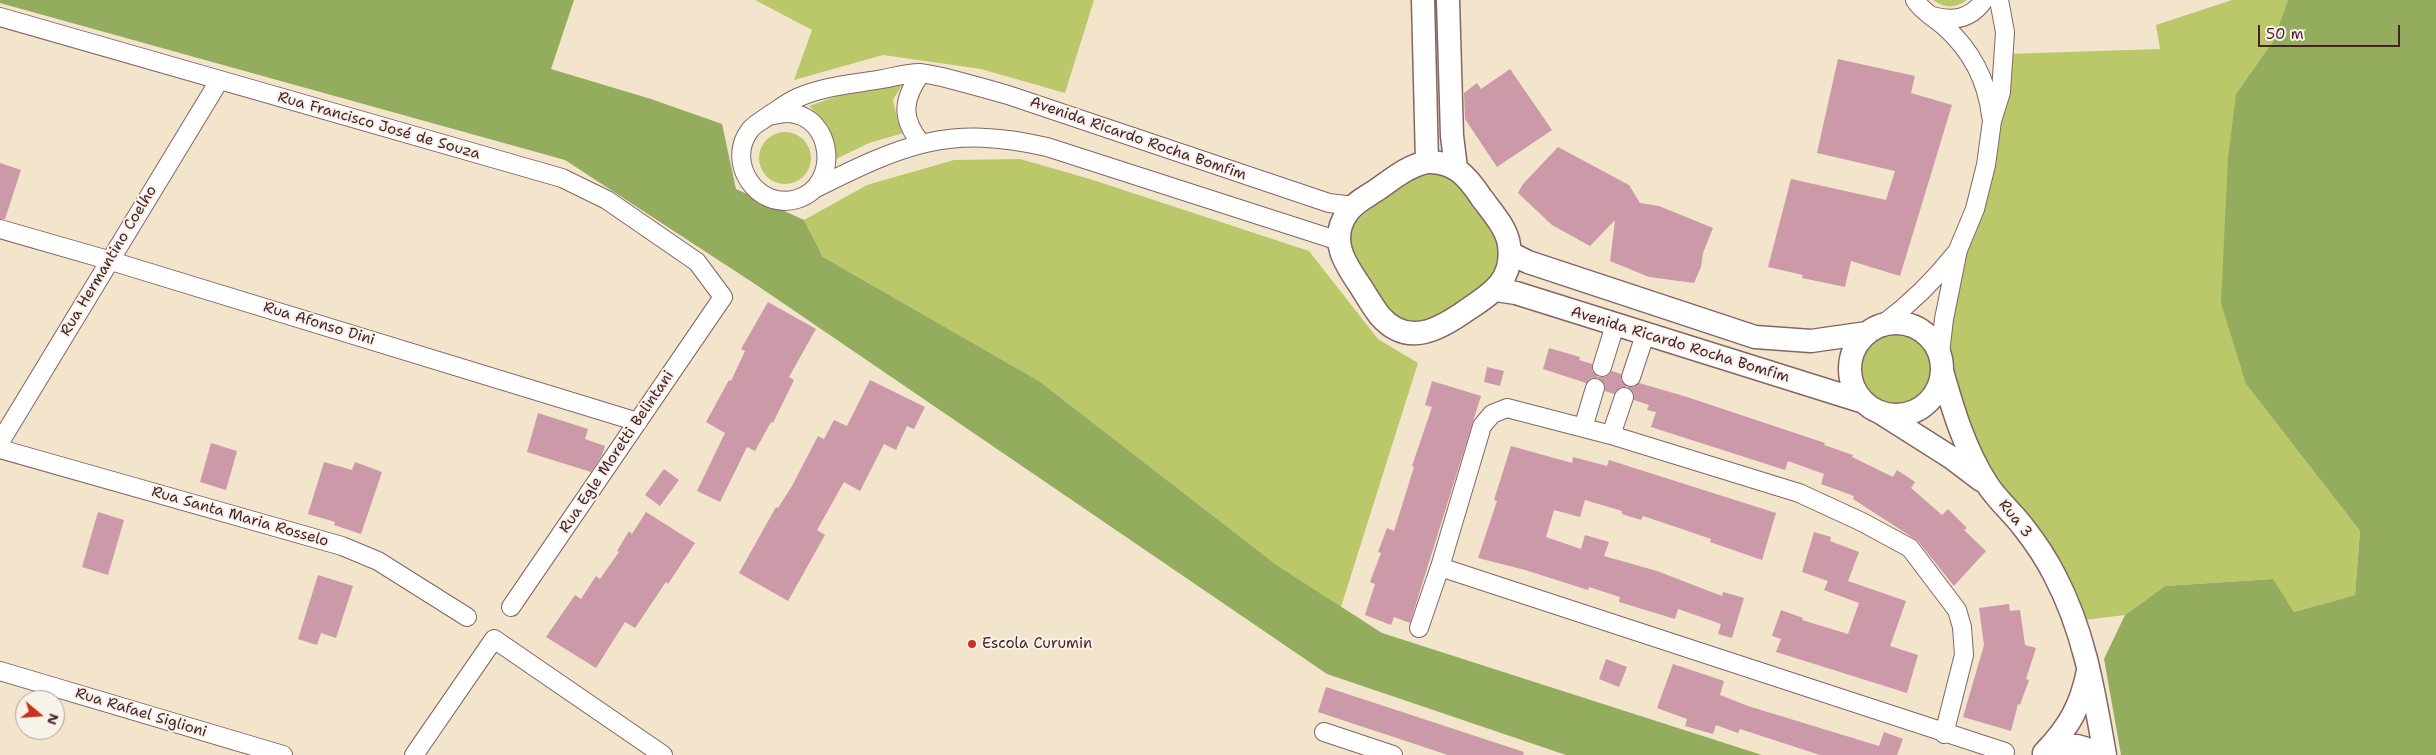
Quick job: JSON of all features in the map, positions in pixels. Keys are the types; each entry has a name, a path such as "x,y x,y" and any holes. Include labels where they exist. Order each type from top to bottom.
{"street":[{"path":"1423,0 1427,162"},
{"path":"1448,0 1452,136 1456,168"},
{"path":"1915,0 1960,41 1973,59 1983,78 1989,99 1992,121"},
{"path":"1931,16 1945,20 1960,19 1973,12 1984,0"},
{"path":"1941,362 1931,338 1917,327 1900,322 1874,329 1856,345 1851,359 1850,374 1855,389 1871,407 1895,415 1913,412 1927,402 1938,388 1941,362 1944,318 1958,250 1975,209 1982,183 1992,121 2001,92 2005,32 1998,0"},
{"name":"Rua Francisco José de Souza","path":"0,17 562,178 608,200 697,262 723,297"},
{"path":"920,73 911,86 905,110 913,134 921,143"},
{"name":"Avenida Ricardo Rocha Bomfim","path":"1339,241 1046,147 1017,140 987,136 957,137 921,143 874,159 797,199 789,200 775,200 755,190 743,172 741,150 750,130 796,98 834,87 920,73 1011,96 1329,203 1354,206"},
{"name":"Rua Hermantino Coelho","path":"0,442 108,260 219,81"},
{"path":"768,116 788,113 806,119 820,133 827,151 826,171 816,188"},
{"path":"1427,162 1442,163 1456,168 1468,178 1507,236 1510,253 1508,269 1496,290 1435,331 1418,333 1401,330 1380,316 1344,263 1339,241 1344,218 1354,206 1412,166 1427,162"},
{"name":"Rua Afonso Dini","path":"0,229 108,260 638,422"},
{"name":"Avenida Ricardo Rocha Bomfim","path":"1510,253 1528,262 1755,337 1811,341 1874,329 1910,303 1936,278 1958,250"},
{"name":"Avenida Ricardo Rocha Bomfim","path":"1496,290 1516,293 1871,407 1952,458 1987,485"},
{"name":"Rua Egle Moretti Belintani","path":"511,607 723,297"},
{"path":"1602,368 1615,325"},
{"path":"1630,377 1644,334"},
{"name":"Rua 3","path":"1941,362 1953,411 1968,448 1987,485 2024,528 2054,574 2076,621 2089,666 2105,755"},
{"path":"1583,428 1596,388"},
{"path":"1611,436 1624,397"},
{"path":"1419,628 1440,567 1482,426 1492,414 1507,408 1611,436 1799,493 1862,522 1910,548 1957,610 1962,627 1964,655 1944,734"},
{"name":"Rua Santa Maria Rosselo","path":"0,449 342,546 378,561 467,617"},
{"path":"1440,567 1944,734 2005,752"},
{"path":"414,755 494,639 663,755"},
{"name":"Rua 3","path":"2043,754 2070,721 2083,695 2089,666"},
{"name":"Rua Rafael Siglioni","path":"0,671 283,755"},
{"path":"1324,732 1393,755"},
{"path":"2043,754 2056,746 2069,745 2082,747 2096,755"}],"green space":[{"path":"0,0 574,0 551,69 651,99 722,124 736,189 804,220 823,257 1039,381 1278,566 1382,633 1762,755 1566,755 1327,674 755,284 565,160 0,3"},
{"path":"755,0 1094,0 1065,93 981,69 883,55 794,80 812,30"},
{"path":"1933,0 1967,0 1958,5 1945,6"},
{"path":"2232,0 2288,0 2273,41 2236,94 2246,384 2360,531 2355,595 2294,612 2272,579 2165,586 2125,615 2076,621 1993,492 1942,371 2005,54 2160,49 2156,25"},
{"path":"2288,0 2436,0 2436,755 2121,755 2104,659 2125,615 2165,586 2273,579 2294,612 2355,595 2360,531 2246,384 2221,303 2228,158 2236,94 2273,41"},
{"path":"902,85 893,100 898,122 907,132 869,143 832,161 833,143 830,130 827,124 809,106 846,93"},
{"path":"785,132 795,134 803,140 809,148 811,158 809,168 803,176 795,182 785,184 775,182 767,176 761,168 759,158 761,148 767,140 775,134"},
{"path":"1020,159 1090,179 1309,251 1378,339 1418,363 1341,607 1278,566 1039,381 823,257 804,220 867,185 954,160"},
{"path":"1434,173 1447,177 1466,195 1496,239 1499,251 1498,260 1492,276 1485,285 1437,316 1421,321 1413,321 1404,319 1394,313 1382,299 1354,253 1351,232 1355,223 1375,205 1411,180 1422,175"},
{"path":"1889,331 1903,331 1917,337 1928,348 1934,362 1931,384 1923,396 1903,407 1889,407 1875,401 1864,390 1858,376 1858,362 1864,348 1875,337"}],"building":[{"path":"1838,59 1915,76 1911,93 1952,105 1900,276 1851,261 1845,287 1802,278 1803,275 1768,267 1791,179 1886,200 1895,171 1817,153"},
{"path":"1510,69 1552,130 1497,167 1465,119 1464,93 1477,83 1481,89"},
{"path":"1558,147 1629,185 1640,203 1659,206 1713,228 1694,283 1649,277 1610,261 1615,220 1590,246 1552,225 1518,193 1523,184"},
{"path":"0,163 21,170 5,219 0,219"},
{"path":"768,302 816,329 789,377 794,380 773,423 771,422 755,451 747,447 720,502 697,491 725,433 706,422 729,380 731,381 745,351 741,349"},
{"path":"1549,348 1580,357 1579,360 1592,364 1592,370 1598,377 1605,377 1612,371 1621,374 1621,380 1627,387 1621,387 1614,394 1605,391 1605,385 1598,378 1592,378 1586,383 1543,369"},
{"path":"1487,367 1504,371 1500,386 1484,382"},
{"path":"870,380 925,407 914,429 907,426 896,450 884,444 860,491 844,482 817,530 825,535 788,601 739,573 776,507 778,508 792,486 818,436 824,439 834,420 847,426"},
{"path":"1432,381 1481,396 1410,623 1394,617 1391,625 1365,615 1375,584 1370,582 1381,553 1378,552 1387,528 1394,531 1414,467 1412,466 1432,407 1425,405"},
{"path":"1639,383 1825,443 1824,445 1853,455 1852,457 1893,477 1897,470 1915,482 1911,488 1942,515 1948,509 1967,528 1964,530 1986,551 1954,586 1918,541 1853,499 1854,496 1821,484 1824,474 1788,461 1785,470 1651,427 1656,412 1647,410 1649,405 1634,400 1634,394 1628,387 1634,387"},
{"path":"538,413 588,429 585,439 605,446 602,455 591,472 527,452"},
{"path":"211,443 237,451 226,490 200,482"},
{"path":"1511,446 1572,463 1573,457 1607,466 1609,460 1776,513 1762,560 1710,542 1711,539 1673,526 1643,516 1641,520 1622,514 1622,511 1585,500 1580,517 1554,510 1546,537 1581,549 1585,535 1609,542 1604,556 1657,571 1722,596 1723,592 1744,598 1732,638 1718,634 1721,624 1678,609 1675,619 1619,602 1620,597 1589,587 1588,590 1525,570 1478,558 1497,501 1494,500"},
{"path":"324,462 352,470 355,462 382,472 361,534 334,525 335,522 308,514"},
{"path":"664,469 679,480 660,506 645,495"},
{"path":"98,512 124,520 108,575 82,567"},
{"path":"646,512 695,543 668,584 666,582 635,628 625,622 596,668 546,637 575,595 581,599 596,576 600,579 619,552 617,551 629,531 632,534"},
{"path":"1814,532 1831,537 1830,541 1859,552 1848,581 1906,601 1890,646 1918,655 1907,693 1776,652 1781,639 1772,636 1781,610 1803,618 1802,620 1848,634 1859,603 1824,590 1828,581 1802,572"},
{"path":"318,575 353,586 336,638 321,633 317,645 298,639"},
{"path":"2009,604 2010,611 2020,610 2025,645 2036,648 2026,679 2029,680 2020,705 2018,704 2011,731 1963,717 1984,645 1979,608"},
{"path":"1606,659 1627,667 1619,687 1599,679"},
{"path":"1673,664 1724,681 1720,695 1748,706 1879,746 1884,732 1903,739 1897,755 1820,755 1740,729 1738,733 1716,725 1713,734 1685,726 1687,719 1657,708"},
{"path":"1326,687 1524,752 1523,755 1448,755 1318,712"}],"place":[{"name":"Escola Curumin","path":"972,644"}]}
